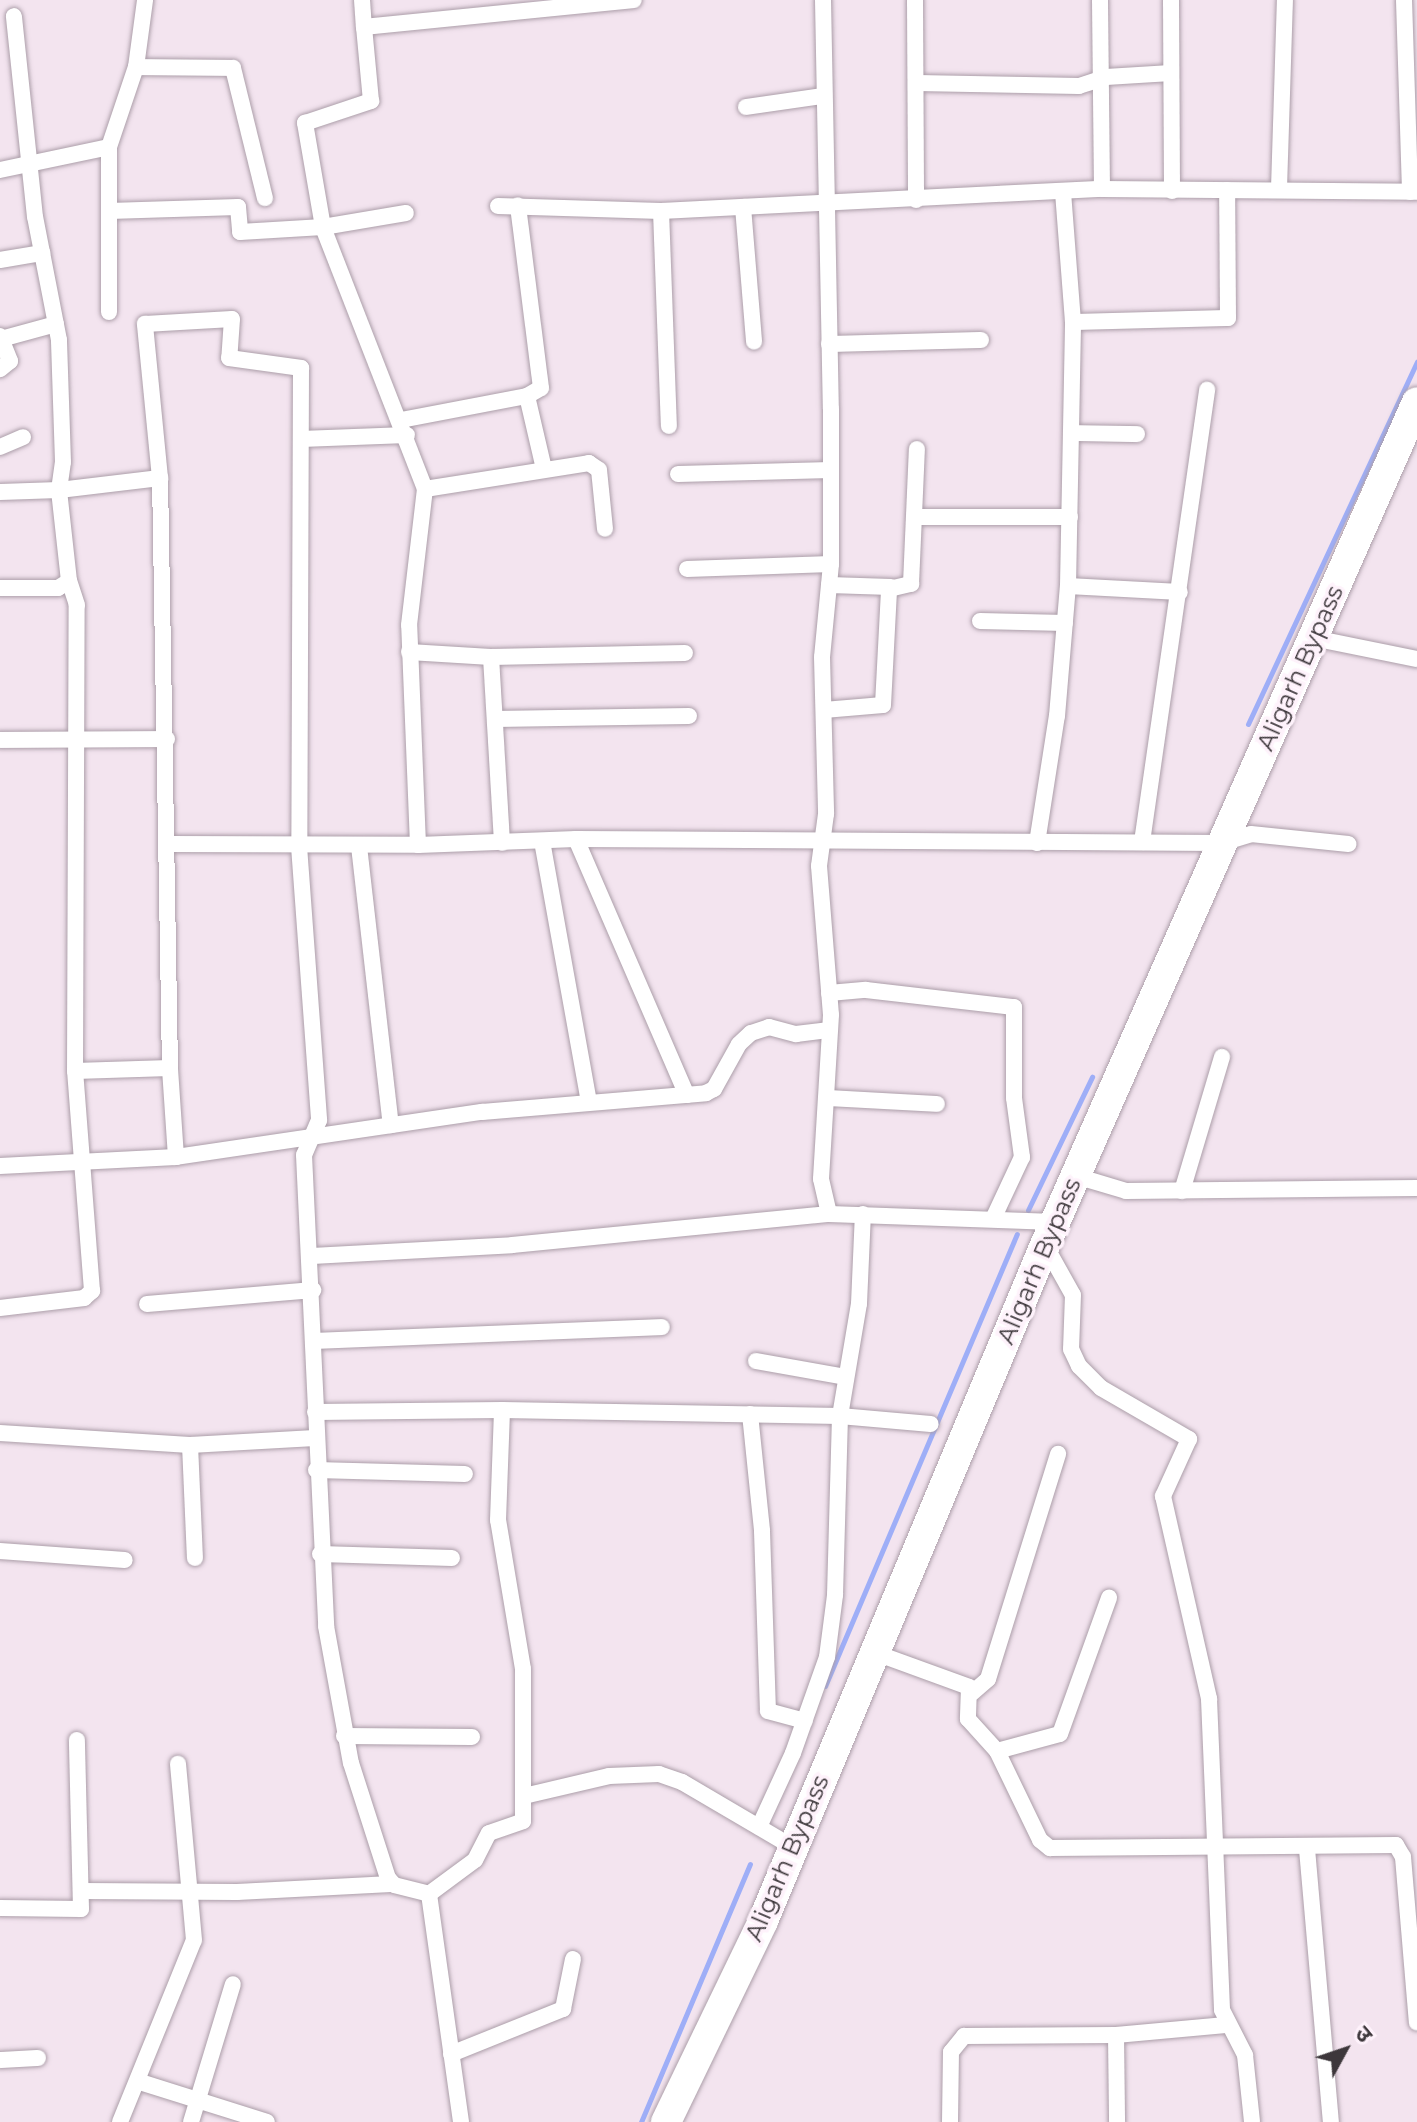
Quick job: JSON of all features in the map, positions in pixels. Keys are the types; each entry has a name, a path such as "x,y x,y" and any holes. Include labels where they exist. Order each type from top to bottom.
{"highway":[{"name":"Aligarh Bypass","path":"666,2122 793,1847 1050,1233 1417,402"}],"street":[{"path":"109,312 109,147 136,67 145,0"},
{"path":"362,0 371,101 305,123 323,227 404,428 425,489 409,652 418,845"},
{"path":"364,27 477,8 634,0"},
{"path":"823,0 831,564 821,840 830,1030 821,1179 829,1214"},
{"path":"915,0 916,200"},
{"path":"1100,0 1102,189"},
{"path":"1171,0 1172,191"},
{"path":"1279,189 1285,0"},
{"path":"498,206 661,211 1102,189 1413,192 1404,0"},
{"path":"0,1308 84,1298 92,1291 86,1164 75,1071 77,605 69,581 59,490 63,462 56,324 29,164 14,16"},
{"path":"136,67 233,68 265,198"},
{"path":"917,83 1079,86 1101,78 1171,73"},
{"path":"746,107 822,96"},
{"path":"0,170 109,147"},
{"path":"1073,322 1228,318 1227,190"},
{"path":"1037,843 1068,586 1073,322 1063,192"},
{"path":"301,439 404,428 535,394 542,381 518,205"},
{"path":"109,211 238,207 240,232 323,227 406,213"},
{"path":"743,207 754,342"},
{"path":"661,211 669,426"},
{"path":"0,260 42,253"},
{"path":"176,1157 170,1068 167,739 160,478 145,324 232,319 229,358 301,368 299,846 319,1120 304,1155 312,1256 320,1554 344,1736 391,1884"},
{"path":"0,369 10,361 1,337 56,324"},
{"path":"829,344 981,340"},
{"path":"1142,842 1207,390"},
{"path":"527,396 544,469"},
{"path":"1072,433 1137,434"},
{"path":"0,447 23,437"},
{"path":"829,585 911,587 917,449"},
{"path":"425,489 544,469 596,466 605,529"},
{"path":"678,474 831,470"},
{"path":"0,492 59,490 160,478"},
{"path":"915,517 1070,517"},
{"path":"687,569 831,564"},
{"path":"0,588 58,588 69,581"},
{"path":"1068,586 1180,592"},
{"path":"824,710 883,705 891,587"},
{"path":"980,621 1065,623"},
{"path":"1313,638 1417,659"},
{"path":"409,652 491,657 685,653"},
{"path":"491,657 502,843"},
{"path":"495,719 689,716"},
{"path":"0,740 167,739"},
{"path":"168,844 359,846 576,839 1222,843 1251,834 1348,844"},
{"path":"576,839 687,1095"},
{"path":"542,841 589,1102"},
{"path":"359,846 391,1125"},
{"path":"829,993 876,991 1014,1007 1014,1098 1022,1157 993,1219"},
{"path":"0,1166 176,1157 391,1125 589,1102 687,1095 714,1089 739,1044 751,1033 769,1027 796,1034 830,1030"},
{"path":"1182,1191 1222,1057"},
{"path":"75,1071 170,1068"},
{"path":"827,1098 937,1104"},
{"path":"1076,1176 1126,1191 1417,1188"},
{"path":"312,1256 512,1245 829,1214 993,1219 1050,1233 1073,1295 1071,1349 1079,1366 1101,1388 1189,1439 1162,1490 1209,1699 1212,1850 1226,2025 1245,2055 1252,2122"},
{"path":"759,1827 805,1721 825,1665 835,1595 840,1416 859,1304 863,1214"},
{"path":"147,1304 313,1290"},
{"path":"315,1341 662,1327"},
{"path":"756,1361 846,1377"},
{"path":"315,1412 502,1410 750,1414 840,1416 931,1424"},
{"path":"429,1894 475,1860 489,1833 522,1824 523,1669 498,1520 502,1410"},
{"path":"750,1414 762,1531 768,1711 805,1721"},
{"path":"0,1433 190,1445 315,1438"},
{"path":"190,1445 195,1558"},
{"path":"1058,1454 988,1679 972,1693 966,1714 997,1751 1045,1845 1212,1850 1307,1849 1387,1843 1401,1850 1417,2022"},
{"path":"316,1470 465,1474"},
{"path":"0,1551 125,1560"},
{"path":"320,1554 452,1558"},
{"path":"997,1751 1060,1734 1109,1598"},
{"path":"873,1652 969,1687 972,1693"},
{"path":"344,1736 472,1737"},
{"path":"0,1908 81,1909 77,1740"},
{"path":"120,2122 140,2082 191,1955 190,1890 178,1764"},
{"path":"524,1796 609,1776 659,1774 682,1782 793,1847"},
{"path":"1307,1849 1331,2122"},
{"path":"81,1891 391,1884 429,1894"},
{"path":"429,1894 461,2122"},
{"path":"451,2054 563,2009 573,1959"},
{"path":"191,2122 195,2098 224,2025 233,1984"},
{"path":"950,2122 951,2052 964,2036 1116,2035 1226,2025"},
{"path":"1116,2035 1117,2122"},
{"path":"0,2060 38,2058"},
{"path":"140,2082 267,2122"}],"waterway":[{"path":"1248,724 1417,361"},
{"path":"1028,1210 1092,1077"},
{"path":"825,1686 1017,1234"},
{"path":"641,2122 750,1864"}]}
